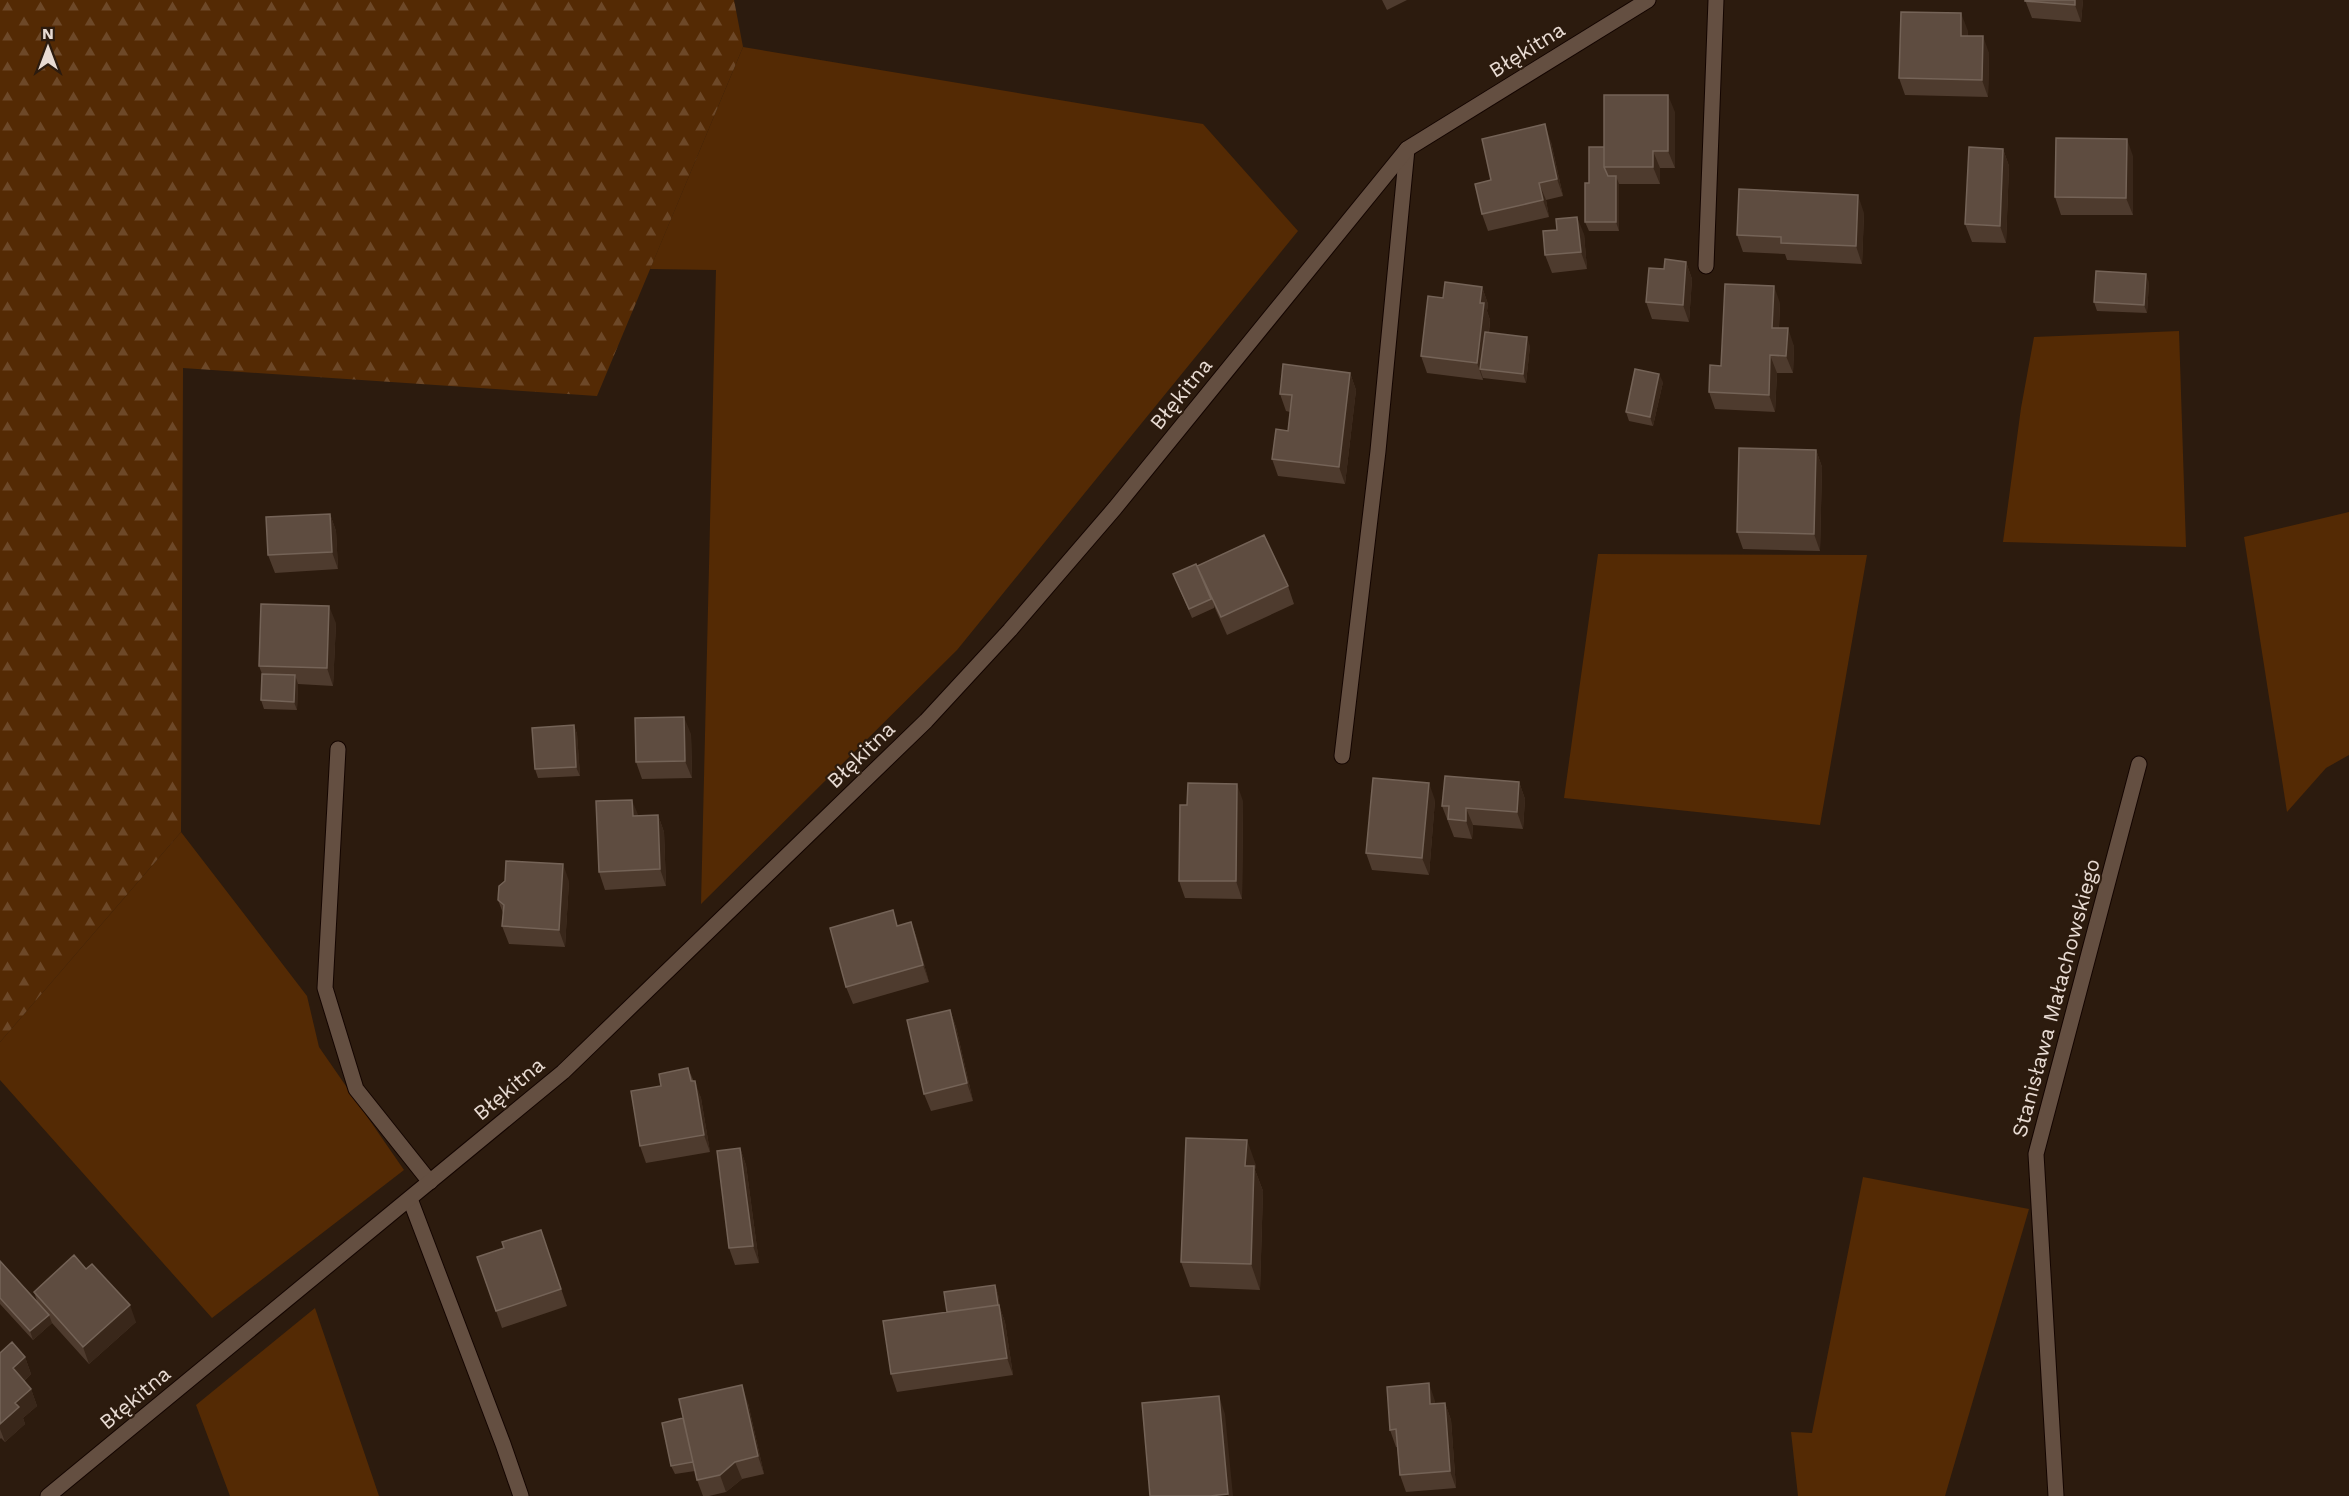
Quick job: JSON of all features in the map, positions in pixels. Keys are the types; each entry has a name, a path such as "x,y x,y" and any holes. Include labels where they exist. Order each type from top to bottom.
{"street":[{"name":"Błękitna","path":"48,1496 563,1072 926,722 1010,630 1115,508 1407,149 1648,0"},
{"path":"1706,266 1716,0"},
{"path":"1342,756 1378,450 1407,149"},
{"path":"338,749 325,988 356,1089 430,1182"},
{"name":"Stanisława Małachowskiego","path":"2056,1496 2036,1155 2139,764"},
{"path":"410,1199 521,1496"}],"green space":[{"path":"0,0 734,0 743,47 597,396 183,368 181,832 0,1042"},
{"path":"743,47 1203,124 1298,231 957,650 701,904 716,270 650,269"},
{"path":"2179,331 2186,547 2003,542 2021,408 2034,337"},
{"path":"2349,512 2349,755 2326,768 2287,812 2244,537"},
{"path":"1598,554 1867,555 1820,825 1564,798"},
{"path":"181,832 307,996 319,1047 404,1170 212,1318 0,1080 0,1042"},
{"path":"1863,1177 2029,1209 1945,1496 1798,1496 1791,1432 1812,1433"},
{"path":"315,1308 379,1496 230,1496 196,1405"}],"building":[{"path":"2075,0 2075,5 2025,1"},
{"path":"1901,12 1961,13 1961,36 1983,36 1982,80 1899,78"},
{"path":"1604,95 1668,95 1668,151 1653,151 1653,167 1604,167"},
{"path":"1545,124 1557,179 1539,183 1543,200 1482,214 1475,184 1491,180 1482,139"},
{"path":"2056,138 2127,139 2126,198 2055,197"},
{"path":"1589,147 1604,147 1604,167 1608,176 1616,176 1616,222 1585,222 1585,183 1589,183"},
{"path":"1969,147 2003,149 2000,226 1965,224"},
{"path":"1739,189 1858,195 1856,246 1781,243 1781,237 1737,235"},
{"path":"1577,217 1581,252 1545,255 1543,231 1557,230 1556,219"},
{"path":"1665,259 1686,262 1683,305 1646,302 1649,268 1664,269"},
{"path":"2096,271 2146,274 2144,305 2094,302"},
{"path":"1445,282 1482,287 1480,303 1484,303 1477,363 1421,356 1428,296 1443,298"},
{"path":"1725,284 1774,286 1772,328 1788,328 1786,356 1770,355 1769,395 1709,392 1710,365 1721,366"},
{"path":"1485,332 1527,337 1523,374 1480,369"},
{"path":"1283,364 1350,373 1339,467 1272,459 1276,429 1288,431 1292,395 1280,394"},
{"path":"1635,369 1659,374 1650,417 1626,412"},
{"path":"1739,448 1816,450 1814,534 1737,532"},
{"path":"330,514 332,552 268,555 266,517"},
{"path":"1264,535 1288,586 1221,617 1197,566"},
{"path":"1196,564 1211,599 1189,609 1173,574"},
{"path":"261,604 329,606 327,668 259,666"},
{"path":"262,674 295,675 294,702 261,700"},
{"path":"684,717 685,761 636,762 635,718"},
{"path":"574,725 576,767 535,769 532,728"},
{"path":"1445,776 1519,782 1517,812 1466,808 1466,821 1448,819 1449,806 1442,806"},
{"path":"1373,778 1429,783 1422,858 1366,853"},
{"path":"1188,783 1237,784 1236,881 1179,881 1180,805 1187,805"},
{"path":"632,800 633,816 658,815 660,869 599,872 596,801"},
{"path":"506,861 563,864 559,930 502,926 504,905 498,900 499,886 505,881"},
{"path":"893,910 897,926 911,922 923,965 846,987 830,928"},
{"path":"950,1010 967,1083 924,1094 907,1020"},
{"path":"688,1068 691,1081 695,1081 704,1135 640,1146 631,1091 661,1086 659,1074"},
{"path":"1186,1138 1247,1140 1245,1166 1254,1166 1251,1264 1181,1262"},
{"path":"740,1148 753,1246 729,1248 717,1151"},
{"path":"541,1230 561,1289 496,1311 477,1257 504,1248 502,1242"},
{"path":"74,1255 86,1269 92,1264 130,1305 83,1347 34,1292"},
{"path":"0,1261 49,1315 30,1331 0,1298"},
{"path":"995,1285 998,1305 947,1312 944,1292"},
{"path":"999,1305 1007,1358 891,1374 883,1321"},
{"path":"12,1342 25,1357 13,1368 31,1389 15,1403 19,1407 0,1424 0,1353"},
{"path":"1429,1383 1430,1404 1445,1403 1450,1471 1400,1475 1396,1429 1390,1430 1387,1387"},
{"path":"742,1385 758,1456 735,1462 720,1475 697,1480 679,1399"},
{"path":"1219,1396 1228,1494 1150,1496 1142,1403"},
{"path":"683,1418 693,1462 671,1466 662,1423"}]}
